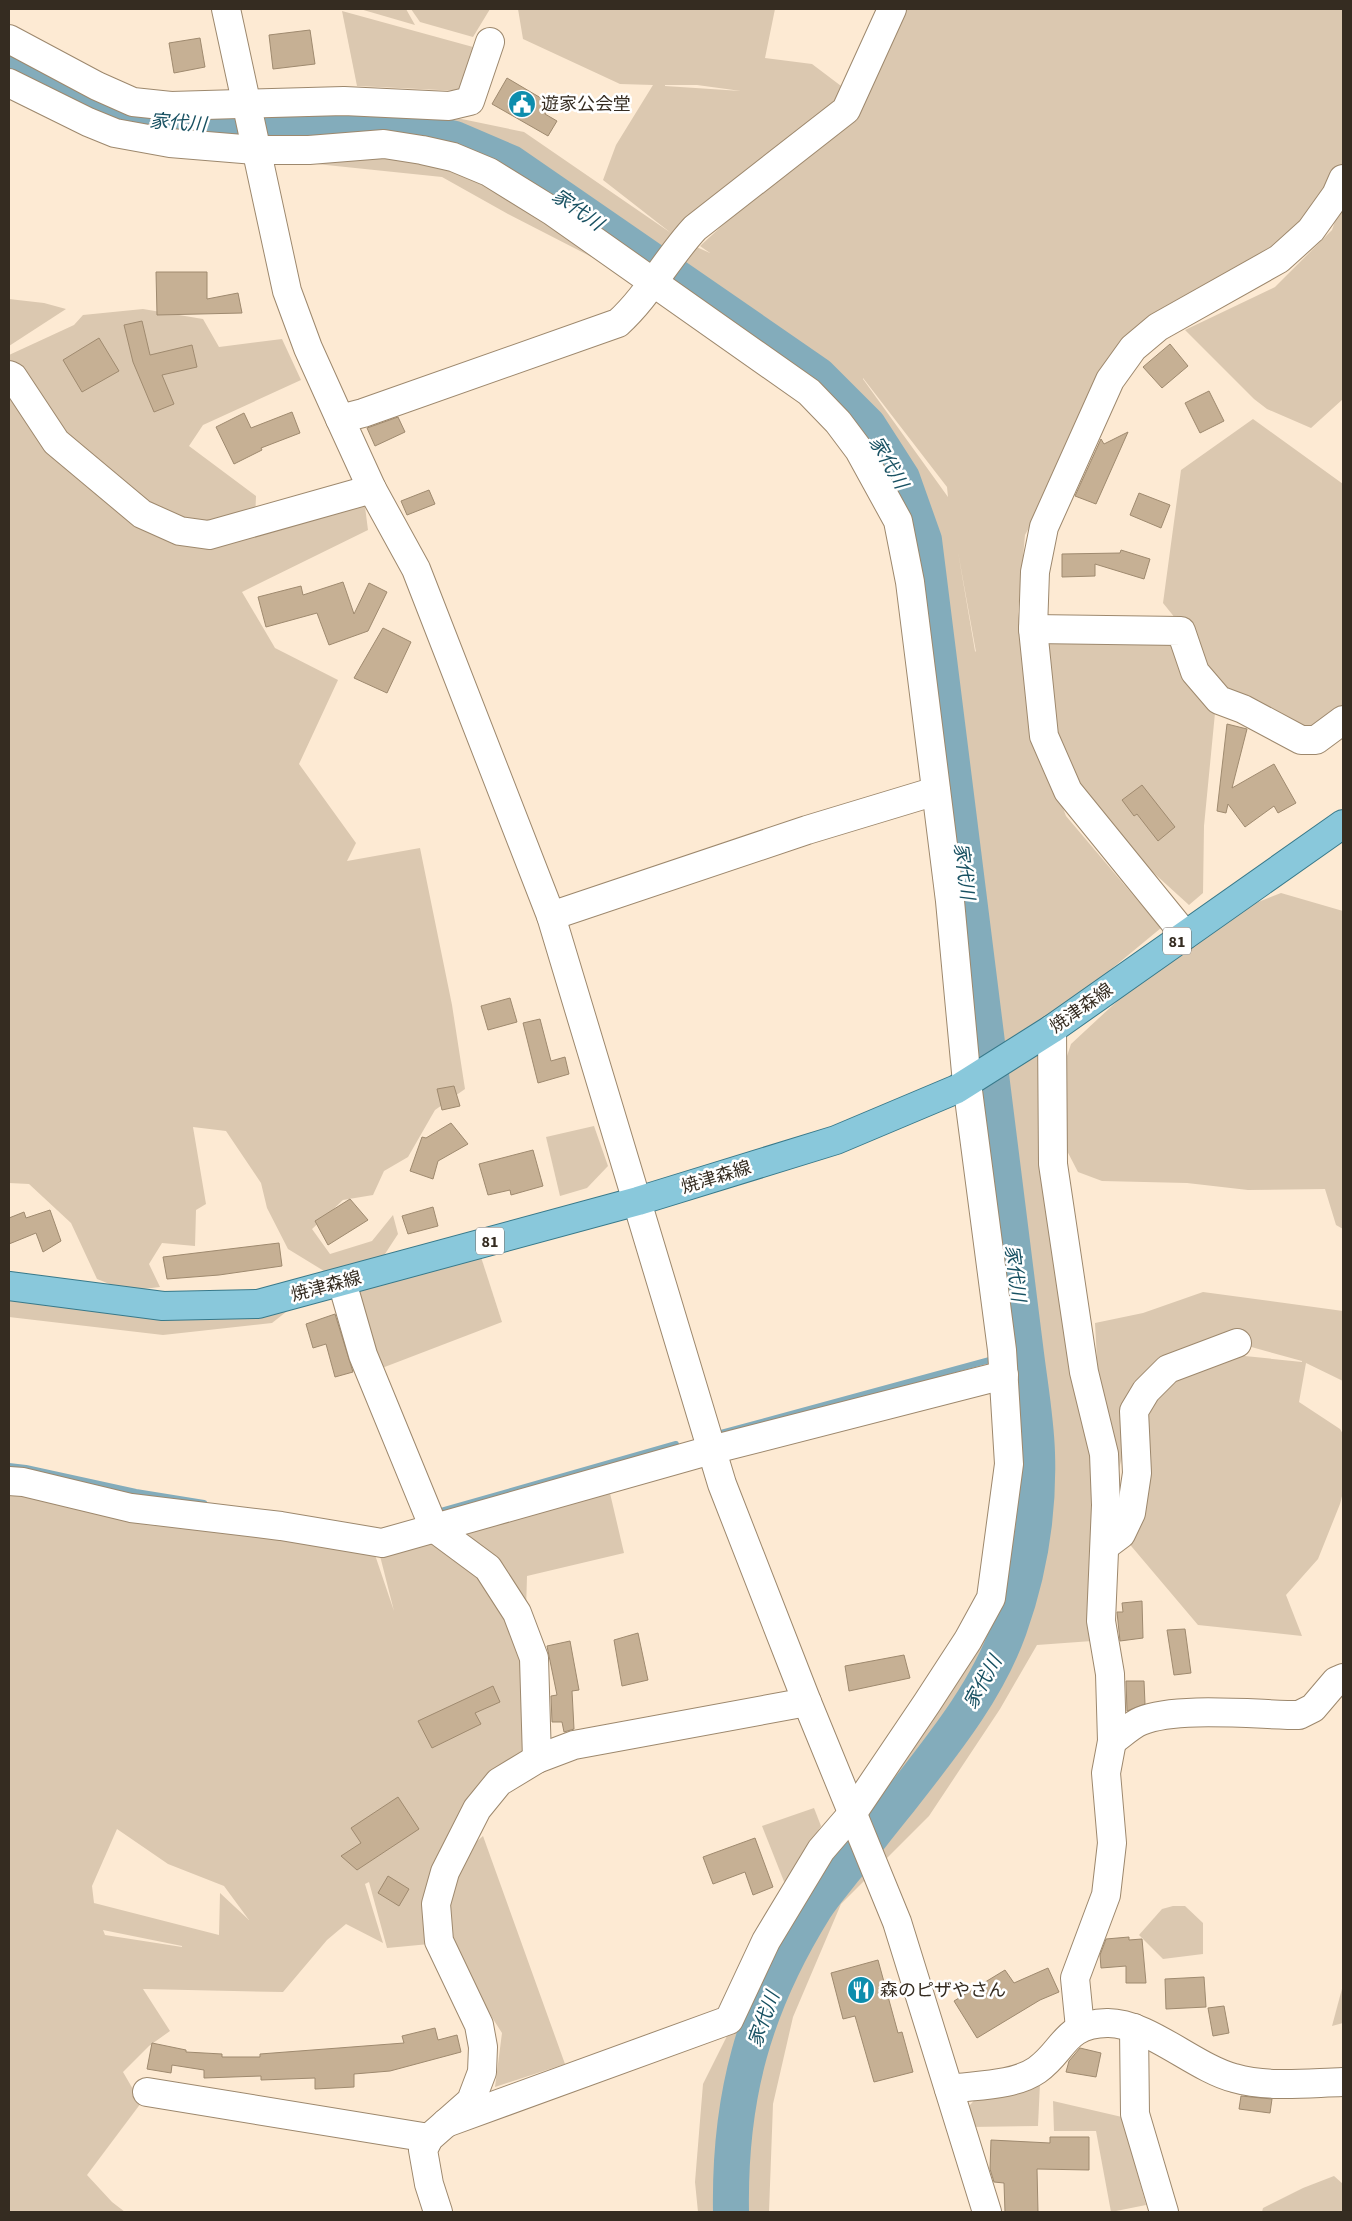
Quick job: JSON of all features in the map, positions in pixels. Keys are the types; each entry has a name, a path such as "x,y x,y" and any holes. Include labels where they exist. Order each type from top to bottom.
{"main road":[{"name":"焼津森線","path":"9,1286 163,1306 258,1304 638,1201 836,1140 962,1086 1052,1029 1343,824"}],"street":[{"path":"226,9 287,291 308,348 372,489 416,569 551,916 722,1484 807,1702 897,1922 987,2212"},
{"path":"340,419 363,413 618,323 633,309 675,249 695,228 846,110 892,9"},
{"path":"9,39 98,86 133,102 171,106 344,101 448,106 470,101 490,42"},
{"path":"11,89 115,133 170,143 254,143 309,150 384,144 453,157 489,172 552,211 653,280 809,392 838,422 859,450 898,521 910,582 950,901 962,1086 1003,1363 1009,1464 991,1598 968,1640 856,1822 821,1850 792,1896 766,1941 729,2020 437,2130 147,2092"},
{"path":"1185,935 1068,791 1044,736 1033,630 1035,572 1044,527 1110,380 1133,348 1158,327 1279,259 1311,230 1336,195 1343,179"},
{"path":"9,376 13,377 56,442 142,514 180,531 209,534 372,489"},
{"path":"1033,630 1181,631 1195,672 1219,700 1243,709 1301,740 1316,740 1343,720"},
{"path":"551,916 807,830 936,791"},
{"path":"1052,1029 1053,1164 1084,1372 1104,1454 1106,1505 1100,1621 1110,1674 1112,1741 1106,1772 1112,1843 1106,1895 1075,1978 1080,2028"},
{"path":"342,1282 363,1355 429,1517 488,1568 517,1613 534,1658 537,1759"},
{"path":"1105,1546 1121,1534 1131,1513 1137,1472 1134,1411 1146,1391 1168,1369 1237,1343"},
{"path":"9,1481 23,1482 131,1508 281,1526 382,1543 429,1517 711,1450 1003,1363"},
{"path":"1112,1741 1140,1721 1158,1717 1194,1713 1299,1715 1312,1708 1336,1681 1343,1678"},
{"path":"438,2212 429,2184 424,2150 437,2130 471,2101 482,2072 483,2047 479,2025 439,1941 436,1904 445,1872 478,1809 499,1782 537,1759 574,1745 807,1702"},
{"path":"949,2089 1011,2080 1037,2070 1062,2042 1080,2028 1107,2023 1134,2028 1233,2078 1264,2084 1343,2082"},
{"path":"1134,2028 1135,2114 1164,2212"}],"shaded area":[{"path":"360,9 406,9 415,25"},
{"path":"411,9 490,9 473,37 420,22"},
{"path":"518,9 775,9 765,58 812,64 853,95 889,9 1343,9 1343,169 1313,220 1127,349 1025,535 1018,612 1038,739 1066,816 1161,928 1046,1023 1053,1098 1071,1044 1198,926 1281,893 1343,911 1343,1229 1336,1225 1325,1189 1248,1190 1187,1183 1102,1181 1078,1172 1065,1147 1102,1454 1095,1323 1143,1313 1203,1292 1343,1311 1343,1381 1306,1363 1299,1402 1340,1429 1343,1434 1343,1492 1340,1504 1318,1559 1286,1595 1302,1636 1198,1625 1121,1534 1133,1413 1106,1521 1092,1641 1037,1645 1000,1709 929,1816 841,1904 793,2017 773,2104 769,2212 698,2212 695,2182 703,2084 753,1984 800,1901 979,1641 1009,1531 892,519 806,397 617,270 508,214 442,177 278,160 264,107 423,111 524,132 671,233 603,180 616,145 653,85 620,84 523,39","holes":["697,85 741,91 665,86","774,178 700,246 710,253 683,241","863,379 947,487 948,497","958,552 976,652 975,651","1237,1343 1302,1361 1235,1355"]},
{"path":"342,11 473,47 466,84 460,91 357,86"},
{"path":"9,43 131,104 231,106 230,139 126,127 9,76"},
{"path":"1343,198 1343,399 1311,428 1267,409 1254,399 1185,330 1275,287 1332,230"},
{"path":"9,299 44,303 66,309 9,346"},
{"path":"143,309 203,319 219,347 282,339 301,380 203,425 189,446 256,496 255,521 363,491 368,530 242,592 275,648 338,680 299,764 356,843 347,861 420,848 452,1005 465,1089 435,1110 408,1157 384,1171 373,1195 343,1200 312,1229 330,1254 372,1241 393,1215 398,1234 383,1257 359,1269 324,1271 288,1249 267,1208 261,1183 226,1131 193,1127 206,1204 196,1210 195,1246 162,1243 149,1264 160,1287 127,1291 97,1279 71,1223 29,1184 9,1183 9,355 74,325 83,315"},
{"path":"1253,419 1343,484 1343,713 1317,732 1215,713 1204,826 1203,893 1189,905 1146,866 1074,787 1042,724 1034,640 1184,629 1163,603 1181,470"},
{"path":"594,1126 608,1166 587,1188 560,1196 546,1137"},
{"path":"480,1254 502,1322 382,1368 350,1291"},
{"path":"9,1297 291,1308 272,1323 163,1335 9,1317"},
{"path":"609,1489 624,1553 527,1576 526,1611 460,1528"},
{"path":"9,1492 373,1549 394,1611 378,1548 431,1537 492,1574 521,1622 537,1754 434,1879 440,1943 387,1948 369,1882 365,1884 383,1943 346,1924 327,1940 283,1992 143,1989 170,2031 149,2046 123,2072 141,2103 87,2175 112,2202 125,2212 9,2212","holes":["117,1829 168,1864 224,1886 249,1920 220,1893 219,1935 94,1903 92,1886","103,1930 182,1946 182,1947 105,1935"]},
{"path":"814,1808 821,1826 785,1884 762,1826"},
{"path":"483,1836 565,2064 495,2087 502,2033 465,1975 442,1904 458,1858"},
{"path":"1173,1906 1185,1906 1203,1923 1203,1954 1163,1959 1139,1935 1162,1909"},
{"path":"1343,1985 1343,2023 1332,2026"},
{"path":"1040,2083 1038,2126 971,2127 969,2106 982,2092"},
{"path":"1053,2101 1122,2117 1146,2205 1111,2212 1096,2131 1054,2131"},
{"path":"1334,2176 1343,2184 1343,2212 1262,2212 1263,2208 1303,2188"}],"building":[{"path":"310,30 315,64 273,69 269,35"},
{"path":"200,38 205,67 174,73 169,43"},
{"name":"遊家公会堂","path":"507,78 551,104 545,114 557,121 548,136 492,104"},
{"path":"156,272 207,272 207,299 238,293 242,313 157,315"},
{"path":"142,321 150,355 192,345 197,367 162,375 174,404 154,412 133,362 124,325"},
{"path":"99,338 119,371 82,392 63,360"},
{"path":"1170,344 1188,366 1162,388 1143,367"},
{"path":"1209,391 1224,421 1200,433 1185,403"},
{"path":"292,412 300,433 261,448 262,450 234,464 216,427 244,413 251,428"},
{"path":"398,417 405,432 375,446 367,428"},
{"path":"1128,432 1096,504 1075,496 1101,439 1104,444"},
{"path":"429,490 435,504 407,515 401,501"},
{"path":"1139,493 1170,505 1161,528 1130,515"},
{"path":"1121,550 1150,559 1144,579 1095,564 1095,576 1062,577 1062,554 1120,553"},
{"path":"343,582 354,614 369,583 387,592 368,631 329,645 317,613 266,627 258,597 301,586 303,595"},
{"path":"383,628 411,642 387,693 354,678"},
{"path":"1227,724 1247,729 1232,788 1274,764 1296,803 1278,813 1274,806 1245,827 1228,804 1226,813 1217,811"},
{"path":"1142,785 1175,827 1158,841 1137,814 1134,816 1122,800"},
{"path":"510,998 517,1022 488,1030 481,1006"},
{"path":"540,1019 551,1061 565,1057 569,1074 538,1083 523,1023"},
{"path":"454,1086 460,1106 442,1110 437,1089"},
{"path":"451,1123 468,1144 438,1161 433,1179 410,1171 422,1137 426,1138"},
{"path":"533,1150 543,1186 511,1195 510,1190 488,1195 479,1164"},
{"path":"350,1199 368,1220 328,1245 315,1221"},
{"path":"433,1207 438,1226 408,1234 402,1216"},
{"path":"50,1210 61,1241 43,1252 36,1233 9,1244 9,1218 24,1212 26,1218"},
{"path":"279,1243 282,1266 219,1275 167,1279 163,1257"},
{"path":"335,1314 353,1372 335,1377 326,1344 313,1348 306,1324"},
{"path":"1142,1601 1143,1638 1120,1641 1117,1612 1123,1612 1122,1603"},
{"path":"1185,1629 1191,1673 1174,1675 1167,1630"},
{"path":"638,1633 648,1680 622,1686 614,1640"},
{"path":"570,1641 579,1690 572,1691 574,1729 564,1732 562,1722 552,1722 551,1696 557,1695 547,1646"},
{"path":"904,1655 910,1678 849,1691 845,1666"},
{"path":"1126,1681 1144,1681 1145,1704 1127,1711"},
{"path":"493,1686 500,1702 475,1713 481,1724 432,1748 418,1721"},
{"path":"398,1797 419,1829 357,1870 341,1856 361,1843 351,1828"},
{"path":"755,1838 773,1887 753,1895 745,1872 713,1884 703,1857"},
{"path":"388,1876 409,1889 399,1906 378,1893"},
{"path":"1129,1937 1129,1940 1142,1939 1146,1983 1126,1983 1126,1966 1101,1968 1100,1955 1106,1939"},
{"path":"878,1960 898,2033 902,2032 913,2072 874,2082 855,2016 843,2019 831,1973"},
{"path":"1048,1968 1059,1992 1040,2000 977,2038 954,2001 1005,1970 1014,1983"},
{"path":"1204,1977 1206,2007 1166,2009 1165,1979"},
{"path":"1224,2006 1229,2033 1213,2036 1208,2008"},
{"path":"435,2028 438,2040 457,2035 461,2052 390,2071 354,2074 354,2087 315,2089 315,2078 261,2080 261,2076 204,2078 204,2070 172,2065 171,2073 147,2069 152,2043 186,2050 186,2052 222,2054 222,2057 260,2057 260,2054 404,2043 402,2036"},
{"path":"1080,2048 1101,2053 1096,2077 1066,2072 1069,2061"},
{"path":"1241,2096 1272,2099 1270,2113 1239,2109"},
{"path":"1050,2137 1089,2137 1089,2170 1037,2169 1038,2212 1005,2212 1004,2183 994,2182 990,2169 991,2140 1050,2143"}],"waterway":[{"name":"家代川","path":"9,61 84,100 132,118 187,124 413,129 455,139 511,163 818,375 868,425 902,478 924,540 1034,1416 1037,1475 1034,1520 1027,1564 1016,1608 999,1653 988,1675 961,1719 900,1800 818,1903 794,1944 776,1981 749,2053 741,2091 735,2129 731,2212"},
{"path":"1009,1356 1026,1354"},
{"path":"721,1433 997,1358"},
{"path":"434,1513 676,1444"},
{"path":"9,1466 136,1492 204,1503"}],"place":[{"name":"遊家公会堂","path":"522,104"},
{"name":"森のピザやさん","path":"861,1990"}]}
